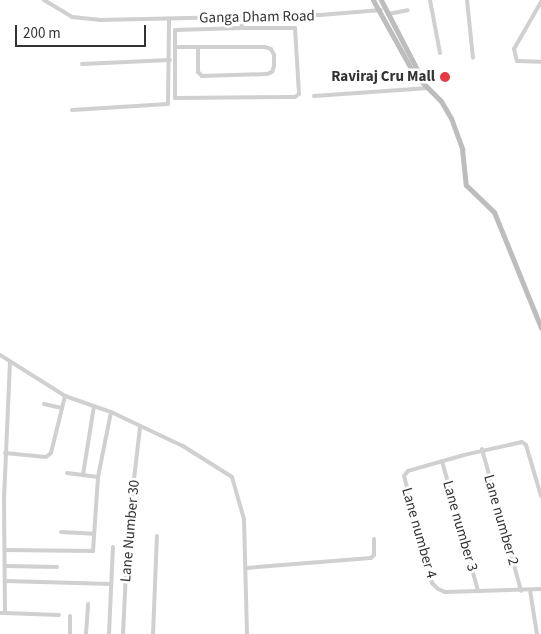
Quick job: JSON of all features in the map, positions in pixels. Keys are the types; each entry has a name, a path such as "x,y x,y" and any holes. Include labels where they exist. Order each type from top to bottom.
{"main road":[{"path":"373,0 414,74 441,101 458,133 466,185 494,212 541,328"},
{"path":"381,0 420,71 422,80"}],"street":[{"name":"Ganga Dham Road","path":"44,0 61,12 86,19 241,17 378,11 385,8"},
{"path":"430,0 440,54"},
{"path":"468,0 473,58"},
{"path":"541,2 514,48 517,61 541,62"},
{"path":"388,14 408,10"},
{"path":"241,17 242,28"},
{"path":"72,110 168,104 169,19"},
{"path":"242,28 295,28 299,90 295,97 180,100 174,95 175,30 242,28"},
{"path":"175,47 198,47 265,47 271,49 274,56 274,66 272,72 267,74 202,76 198,72 198,47"},
{"path":"82,64 170,60"},
{"path":"314,96 429,88"},
{"path":"0,355 65,396 111,412 140,428 202,456 232,477 244,519 247,634"},
{"path":"10,362 2,521 6,581 2,613 59,615"},
{"path":"5,453 46,457 51,453 65,396"},
{"path":"44,404 62,408"},
{"path":"83,475 94,406"},
{"path":"5,550 91,552 98,477 111,412"},
{"name":"Lane Number 30","path":"123,634 128,531 140,428"},
{"path":"442,461 522,442 526,445 541,496"},
{"name":"Lane number 2","path":"482,450 521,591"},
{"name":"Lane number 4","path":"442,461 408,471 404,476 432,583 438,589 445,592 478,591"},
{"name":"Lane number 3","path":"442,461 478,591"},
{"path":"67,473 98,477"},
{"path":"61,532 94,534"},
{"path":"153,634 157,536"},
{"path":"246,568 371,558 374,555 374,538"},
{"path":"109,634 113,547"},
{"path":"6,566 57,567"},
{"path":"6,581 111,584"},
{"path":"478,591 541,589"},
{"path":"530,590 537,634"},
{"path":"86,634 88,604"},
{"path":"70,616 70,634"}],"place":[{"name":"Raviraj Cru Mall","path":"445,77"}]}
